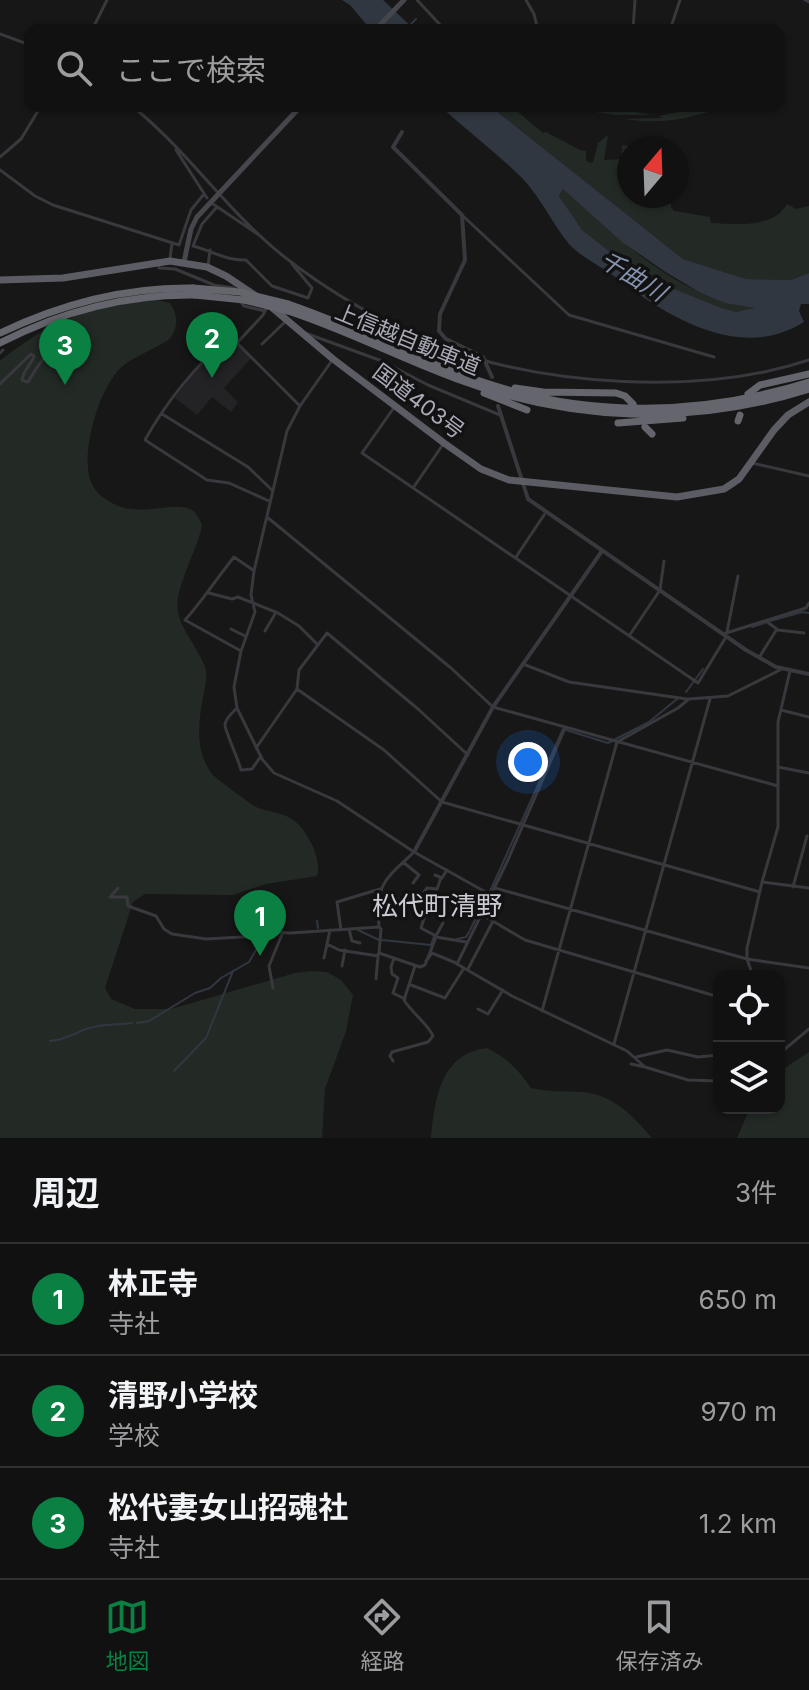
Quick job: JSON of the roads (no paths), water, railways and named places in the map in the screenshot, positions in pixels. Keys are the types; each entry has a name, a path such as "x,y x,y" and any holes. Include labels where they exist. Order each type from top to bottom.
{"highway":[{"name":"国道403号","path":"0,280 63,278 170,261 207,267 226,276 444,443 481,469 509,480 677,497 724,489 739,479 788,415 809,402"},
{"name":"上信越自動車道","path":"0,333 91,298 142,290 240,292 342,324 443,368 536,397 573,404 627,409 680,408 723,403 809,382"},
{"name":"上信越自動車道","path":"1,348 48,320 93,305 194,292"},
{"name":"上信越自動車道","path":"288,307 400,356 496,393 572,410 663,415 755,404 809,389"},
{"path":"400,356 527,410"},
{"path":"443,368 529,390 616,393 633,404"},
{"path":"748,394 760,385 809,374"},
{"path":"618,423 688,418 755,404"},
{"path":"645,427 652,434"}],"main road":[{"path":"381,24 404,0"},
{"path":"184,262 186,246 197,217 295,112"}],"street":[{"path":"95,24 107,0"},
{"path":"417,0 439,24"},
{"path":"528,0 536,24"},
{"path":"633,24 635,0"},
{"path":"672,24 680,0"},
{"path":"0,34 24,43"},
{"path":"0,157 21,139 37,112"},
{"path":"138,112 284,256 373,315 440,346 486,360 576,376 651,382 731,378 809,360"},
{"path":"402,132 393,147 569,315 714,357"},
{"path":"0,170 3,176 53,205 179,245 191,210 205,196 172,144"},
{"path":"262,237 215,206 202,224 193,246 210,250 231,261 246,260 272,286 308,298 312,288 284,256"},
{"path":"462,215 465,260 440,314 439,331 446,339 486,360 492,377"},
{"path":"170,261 172,243"},
{"path":"207,267 210,250"},
{"path":"159,262 159,268 175,269 214,285 234,288 242,304 266,307"},
{"path":"237,343 266,307 272,286"},
{"path":"262,344 286,321"},
{"path":"301,332 382,361 428,385 500,415"},
{"path":"271,502 229,483 207,480 145,440 160,413 205,357 231,334 300,406"},
{"path":"0,384 31,354 33,360 22,376 22,380 28,382 47,353 61,344 74,341"},
{"path":"333,359 300,406 287,431 254,571 253,618 241,651 234,687 237,708 256,748 274,773 337,801 414,852 491,895"},
{"path":"396,405 362,453 698,683 725,635 738,576"},
{"path":"498,406 528,499 759,658 782,669 809,674"},
{"path":"160,413 248,467 273,491"},
{"path":"413,488 444,443"},
{"path":"752,463 809,476"},
{"path":"516,557 546,512"},
{"path":"267,517 451,668 493,707 778,786"},
{"path":"376,979 381,929 380,891 384,881 414,852 493,707 602,551"},
{"path":"241,651 185,620 234,557 254,571"},
{"path":"629,636 660,590 664,561"},
{"path":"209,593 232,599 238,597 275,613 299,626 318,645"},
{"path":"725,635 806,608 809,603"},
{"path":"265,631 275,613"},
{"path":"766,621 777,629 804,633"},
{"path":"231,629 246,636"},
{"path":"759,658 777,629"},
{"path":"256,748 297,689 299,670 327,633 468,755"},
{"path":"523,664 569,682 689,699 728,696 782,669"},
{"path":"751,970 747,959 762,882 778,827 778,722 790,671"},
{"path":"297,689 384,750 442,802 760,892"},
{"path":"542,1011 617,742 689,699"},
{"path":"614,1044 710,699"},
{"path":"237,708 224,726 237,752 241,770 252,769 261,756"},
{"path":"781,710 809,717"},
{"path":"457,964 565,728"},
{"path":"778,767 809,773"},
{"path":"793,887 807,836"},
{"path":"403,862 419,875 413,883"},
{"path":"424,892 427,888 437,889 447,870"},
{"path":"435,875 441,878"},
{"path":"762,882 809,888"},
{"path":"118,888 110,897 127,897 128,906 156,916 164,929 172,934 217,939 379,927"},
{"path":"494,888 747,959 809,968"},
{"path":"341,930 337,902 380,891 401,900"},
{"path":"481,914 525,940 713,995"},
{"path":"425,915 421,928 436,936 466,942"},
{"path":"426,961 443,923"},
{"path":"410,985 445,998 492,923"},
{"path":"349,929 352,941 360,943"},
{"path":"324,958 330,930"},
{"path":"273,988 269,966 283,932"},
{"path":"327,944 345,950 378,954 415,966 425,965 432,953 542,1011 614,1044 636,1057 645,1067"},
{"path":"342,966 345,950"},
{"path":"393,1061 390,1056 392,1052 428,1042 434,1034 417,1018 405,999 393,993 398,978 392,974 394,958"},
{"path":"405,999 415,966"},
{"path":"478,1009 488,1014 503,990"},
{"path":"785,1049 809,1029"},
{"path":"636,1057 667,1050 698,1057 713,1056"},
{"path":"631,1064 688,1080 713,1081"}],"water":[{"path":"342,0 383,0 409,24 366,24"},
{"name":"千曲川","path":"447,112 498,112 683,259 746,279 791,280 809,273 809,304 801,304 799,311 804,322 779,333 754,338 729,336 679,319 574,249 523,179","holes":["563,189 622,242 699,292 725,303 755,308 736,312 721,308 654,281 624,263 582,230 559,196"]}],"waterway":[{"path":"411,24 416,19"},
{"path":"770,621 809,613"},
{"path":"752,627 765,623"},
{"path":"686,692 703,669"},
{"path":"470,930 563,729 608,743 649,722 677,699"},
{"path":"317,921 318,928"},
{"path":"358,930 379,940"},
{"path":"457,939 466,937 469,932"},
{"path":"382,940 431,945 434,936"},
{"path":"137,1023 149,1021 195,993 210,988 249,962 263,938"},
{"path":"174,1071 206,1038 233,971"},
{"path":"50,1041 92,1027 132,1023"}],"place":[{"name":"清野小学校","path":"212,378"},
{"name":"松代妻女山招魂社","path":"65,385"},
{"name":"林正寺","path":"260,956"}],"district":[{"name":"松代町清野","path":"437,905"}]}
